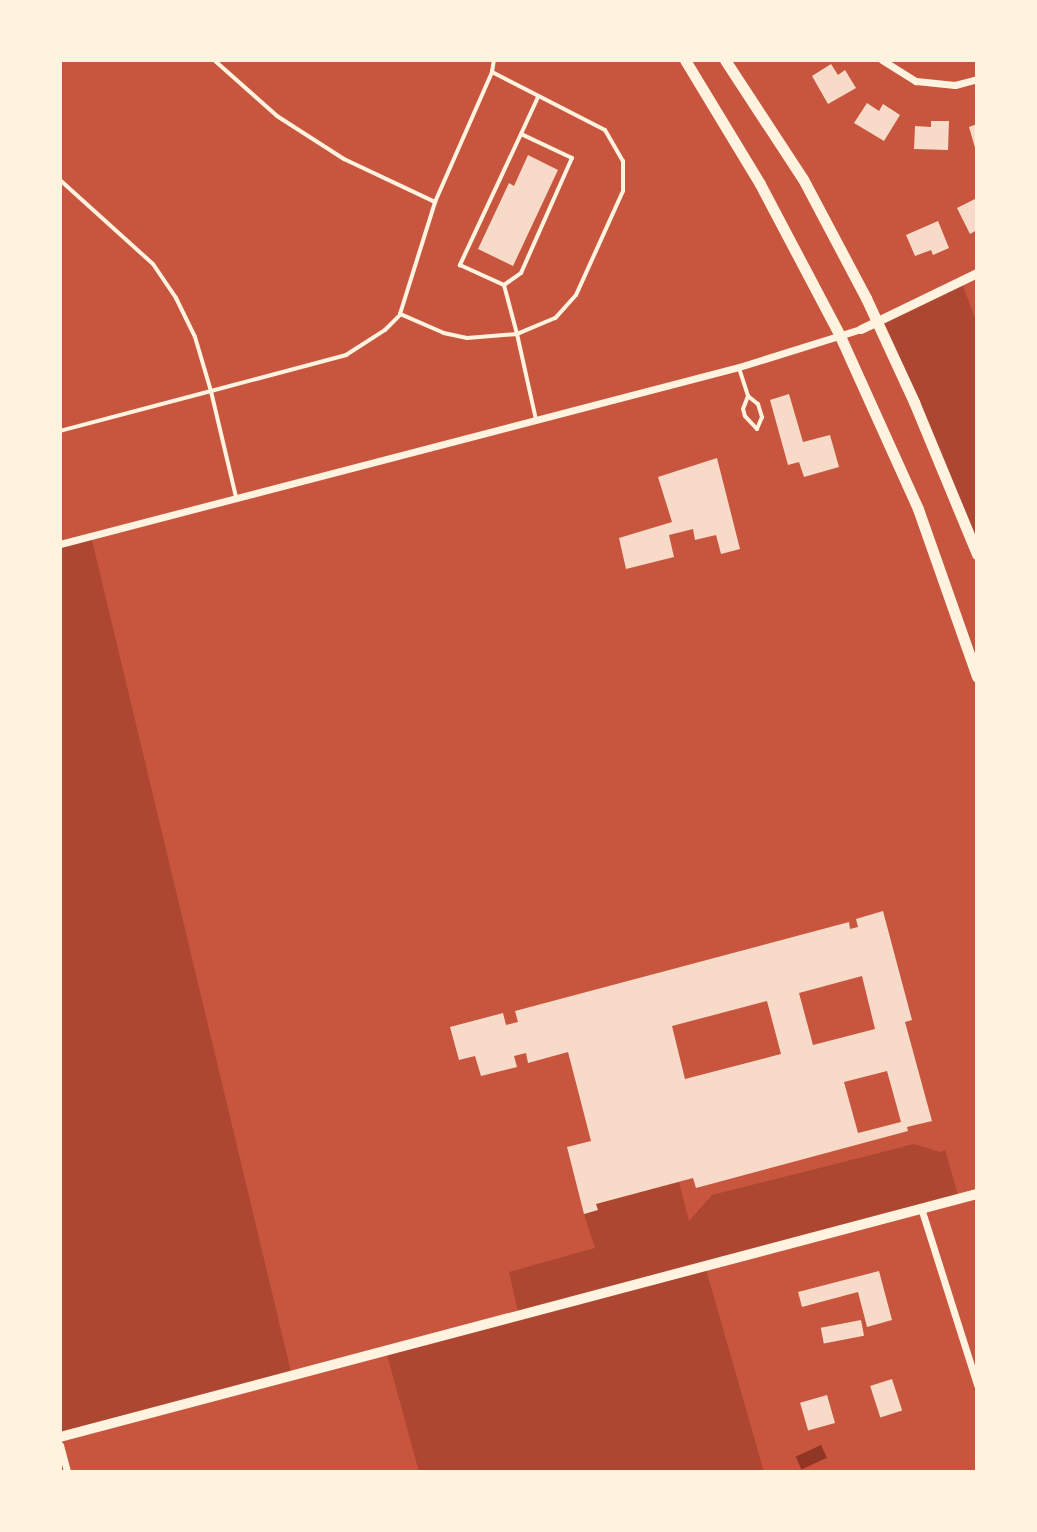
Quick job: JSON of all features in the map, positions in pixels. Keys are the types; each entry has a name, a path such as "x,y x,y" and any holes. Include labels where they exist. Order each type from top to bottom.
{"main road":[{"path":"685,60 760,184 840,336 918,509 977,677"},
{"path":"725,60 803,179 878,322 977,554"},
{"path":"60,1437 977,1194"}],"street":[{"path":"882,60 916,81 955,85 977,79"},
{"path":"60,544 739,367 861,329 977,273"},
{"path":"921,1208 977,1385"},
{"path":"60,1445 67,1472"}],"lane":[{"path":"214,60 277,116 344,159 435,202"},
{"path":"60,431 346,355 385,330 400,315 435,202 492,72 494,60"},
{"path":"400,315 444,333 467,338 517,334 555,318 576,295 623,191 625,179 619,150 605,130 492,72"},
{"path":"504,285 460,265 538,97"},
{"path":"504,285 521,273 572,158 521,134"},
{"path":"61,183 153,264 176,298 195,337 237,499"},
{"path":"504,285 536,420"},
{"path":"739,367 748,396 758,404 762,417 757,429 743,409 748,396"}],"shaded area":[{"path":"961,280 977,324 977,554 878,322"},
{"path":"91,536 292,1376 60,1437 60,544"},
{"path":"914,1144 940,1152 945,1150 959,1199 705,1266 764,1472 419,1472 386,1351 519,1316 509,1272 595,1248 584,1214 598,1203 679,1182 689,1221 712,1195"},
{"path":"821,1445 827,1458 802,1470 796,1457"}],"building":[{"path":"831,64 838,75 845,70 856,88 828,104 812,76"},
{"path":"867,103 879,111 883,104 900,115 884,141 854,123"},
{"path":"931,121 949,121 948,150 914,149 915,126 931,127"},
{"path":"977,124 977,151 976,151 969,127"},
{"path":"528,155 558,170 513,266 478,249 509,183 514,186"},
{"path":"977,198 977,230 970,234 957,208"},
{"path":"938,221 949,248 933,255 931,250 915,256 906,235"},
{"path":"789,394 803,442 830,435 839,467 804,477 799,462 788,465 770,400"},
{"path":"717,458 740,549 721,554 716,535 695,540 693,529 669,535 674,557 626,569 619,538 672,522 658,477"},
{"path":"883,911 912,1020 905,1022 932,1121 907,1127 908,1131 696,1188 693,1178 596,1204 598,1210 584,1214 567,1147 591,1141 568,1052 528,1063 526,1053 514,1056 517,1067 481,1076 475,1056 459,1060 450,1027 503,1013 506,1025 518,1022 515,1011 849,922 850,929 858,927 856,919","holes":["862,976 875,1029 813,1045 799,993","767,1001 781,1054 685,1079 672,1026","887,1071 901,1122 858,1133 844,1082"]},
{"path":"879,1271 892,1320 867,1327 858,1292 802,1307 798,1292"},
{"path":"861,1320 864,1336 824,1344 821,1328"},
{"path":"892,1379 902,1410 880,1417 870,1386"},
{"path":"827,1395 835,1423 808,1431 800,1403"}]}
